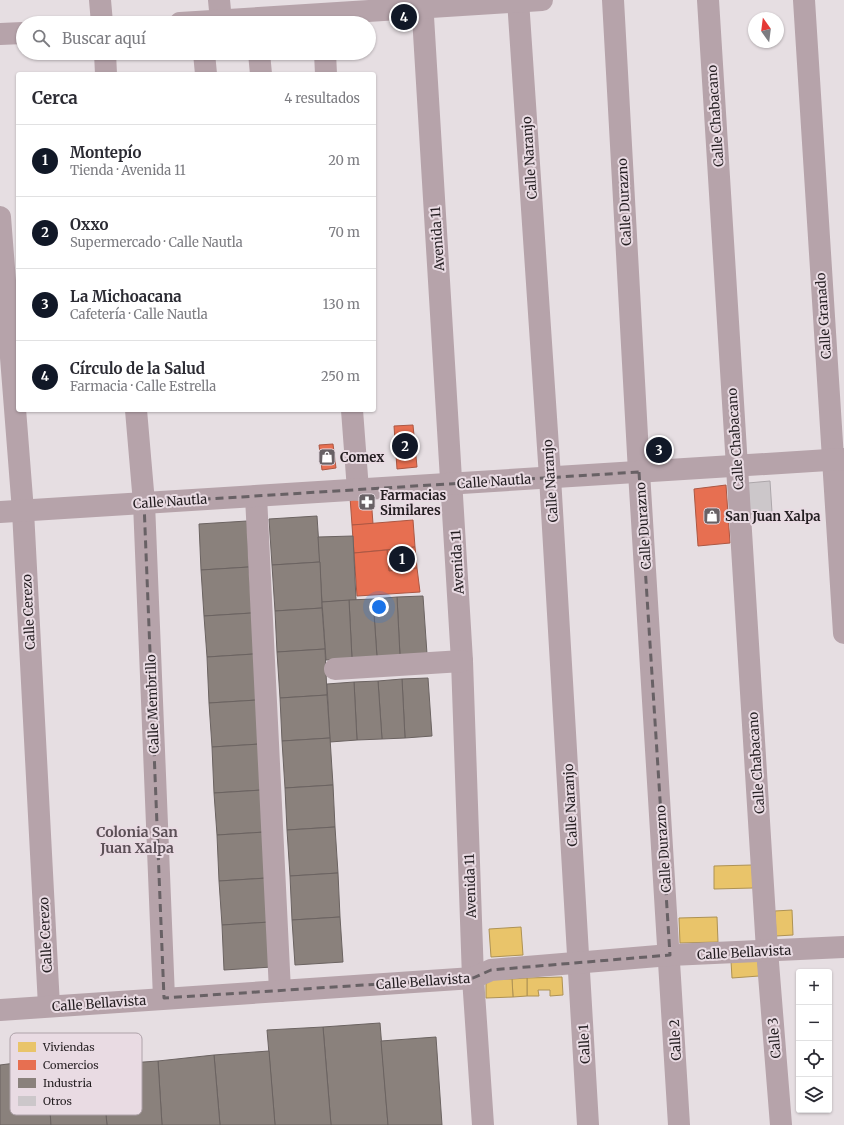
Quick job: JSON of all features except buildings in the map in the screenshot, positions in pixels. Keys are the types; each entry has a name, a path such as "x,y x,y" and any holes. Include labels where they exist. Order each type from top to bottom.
{"street":[{"path":"100,0 101,16"},
{"path":"342,16 422,4 542,0"},
{"name":"Calle Durazno","path":"613,0 639,472 670,955"},
{"name":"Calle Chabacano","path":"708,0 767,950"},
{"name":"Calle Granado","path":"804,0 838,459 844,633"},
{"name":"Calle Naranjo","path":"518,1 550,478 579,963"},
{"name":"Avenida 11","path":"422,4 462,661 473,978 483,1125"},
{"path":"0,34 16,33"},
{"path":"105,60 106,72"},
{"path":"205,60 206,72"},
{"path":"259,60 260,72"},
{"path":"325,60 326,72"},
{"name":"Calle Cerezo","path":"0,217 23,511 49,1006"},
{"name":"Calle Membrillo","path":"136,412 144,503 164,998"},
{"path":"352,412 358,490"},
{"name":"Calle Nautla","path":"0,512 838,459"},
{"path":"256,496 280,991"},
{"path":"335,669 462,661"},
{"name":"Calle Bellavista","path":"0,1010 473,978 491,970 670,955 844,947"},
{"name":"Calle 3","path":"767,950 781,1125"},
{"name":"Calle 2","path":"670,955 680,1125"},
{"name":"Calle 1","path":"579,963 588,1125"}],"highlighted area":[{"path":"639,472 670,955 491,970 473,978 164,998 144,503"}],"place":[{"name":"Círculo de la Salud","path":"404,17"},
{"name":"Oxxo","path":"405,446"},
{"name":"La Michoacana","path":"659,450"},
{"name":"Comex","path":"327,457"},
{"name":"Farmacias Similares","path":"367,502"},
{"name":"San Juan Xalpa","path":"712,516"},
{"name":"Montepío","path":"402,559"}],"district":[{"name":"Colonia San Juan Xalpa","path":"137,840"}]}
